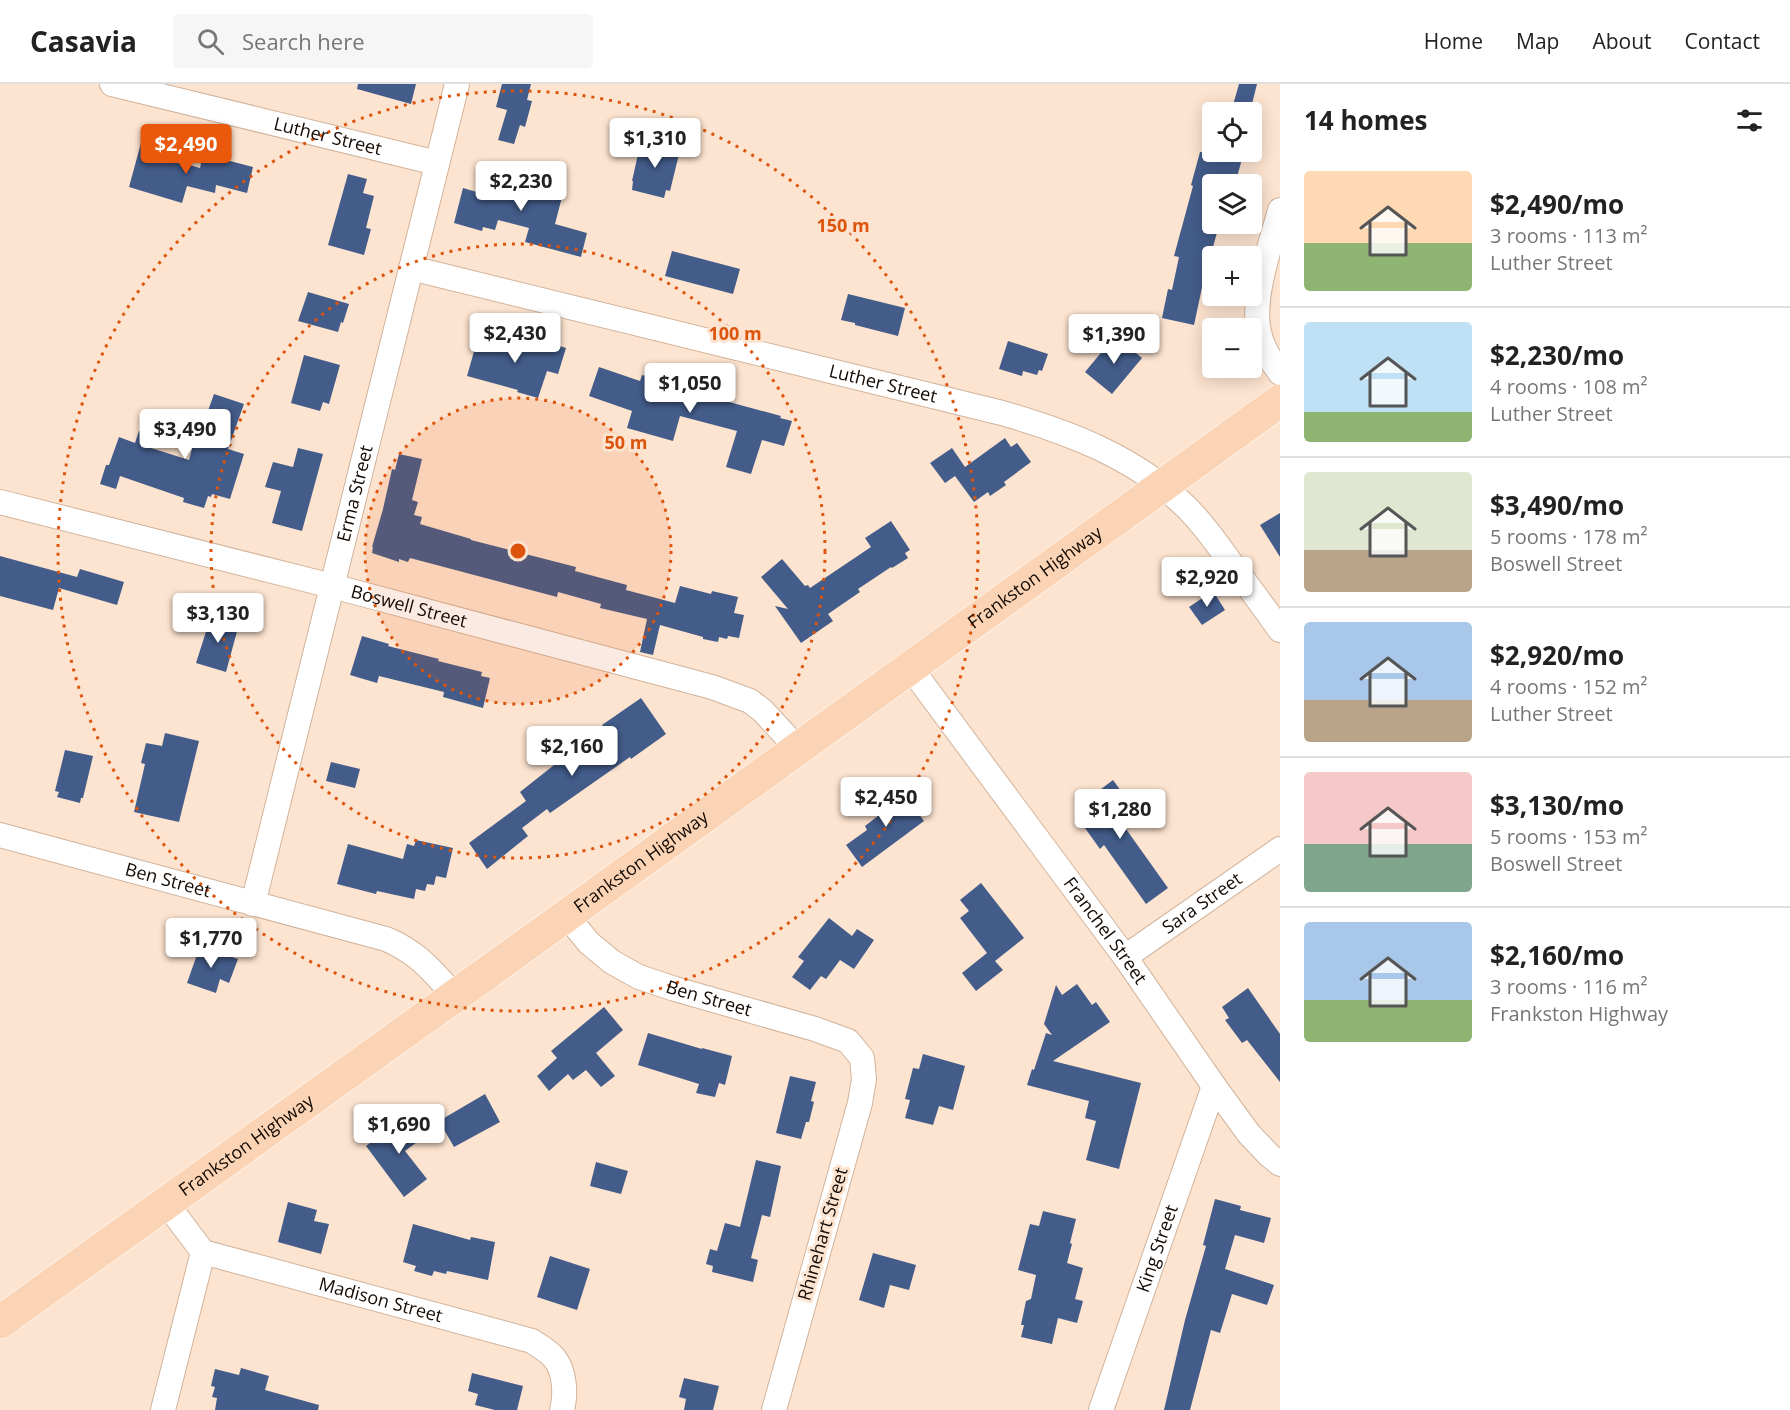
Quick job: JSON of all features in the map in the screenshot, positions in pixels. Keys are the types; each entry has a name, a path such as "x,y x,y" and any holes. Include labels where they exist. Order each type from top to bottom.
{"main road":[{"name":"Frankston Highway","path":"0,1322 1280,400"}],"street":[{"name":"Luther Street","path":"112,84 437,163"},
{"name":"Erma Street","path":"253,904 457,84"},
{"path":"1280,210 1257,300 1257,317 1263,347 1280,373"},
{"name":"Luther Street","path":"411,268 980,408 1037,423 1089,443 1144,472 1185,506 1204,526 1280,630"},
{"name":"Boswell Street","path":"0,502 332,586 712,687 750,700 797,748"},
{"name":"Franchel Street","path":"910,667 1125,957 1214,1086 1250,1134 1280,1164"},
{"name":"Ben Street","path":"0,835 386,939 402,946 425,963 455,996"},
{"name":"Sara Street","path":"1125,957 1280,849"},
{"name":"Ben Street","path":"566,915 589,943 612,962 639,977 815,1029 848,1041 862,1058"},
{"name":"Rhinehart Street","path":"774,1410 860,1103 864,1079 862,1058"},
{"name":"King Street","path":"1101,1410 1214,1086"},
{"path":"163,1410 203,1252 166,1203"},
{"name":"Madison Street","path":"203,1252 532,1341 555,1359 564,1381 562,1410"}],"building":[{"path":"358,84 416,84 411,104 357,89"},
{"path":"502,84 531,84 527,100 532,101 525,127 520,125 514,144 498,140 507,110 496,107"},
{"path":"1239,84 1257,84 1252,102 1234,102"},
{"path":"641,141 680,150 670,191 666,190 664,198 632,190"},
{"path":"141,143 158,148 157,153 168,156 167,159 200,168 203,154 253,167 247,193 216,185 215,193 187,186 182,203 129,187"},
{"path":"1200,152 1202,152 1202,162 1241,162 1238,174 1202,174 1202,234 1217,234 1213,246 1202,246 1202,287 1194,325 1162,318 1168,289 1172,290 1179,257 1174,256 1193,186 1191,185"},
{"path":"506,164 535,172 531,189 562,197 555,224 587,233 581,257 525,242 529,228 498,220 495,230 483,227 482,231 454,223 463,188 497,198"},
{"path":"348,174 367,179 363,193 374,196 366,228 371,229 364,255 328,245"},
{"path":"672,251 740,269 733,294 665,276"},
{"path":"308,292 349,304 338,332 298,321"},
{"path":"848,294 905,308 898,336 841,320"},
{"path":"479,334 531,349 534,338 566,348 558,374 547,371 538,398 467,376"},
{"path":"1115,336 1142,358 1112,394 1085,372"},
{"path":"1008,341 1048,354 1042,371 1039,370 1037,375 1023,371 1022,376 999,369"},
{"path":"304,355 340,365 329,404 323,402 320,411 291,403"},
{"path":"599,367 640,381 642,375 678,385 678,388 781,416 780,418 792,421 784,446 762,440 751,474 726,467 737,431 680,416 673,441 627,428 632,411 589,396"},
{"path":"214,394 244,404 228,449 244,454 230,499 212,494 211,497 208,496 204,508 183,502 184,498 120,476 116,489 100,484 119,437 135,443 139,431 155,436 151,448 189,460 195,438 198,439"},
{"path":"1005,438 1011,447 1017,443 1031,462 1004,482 1006,485 990,496 988,492 974,502 955,476 945,483 930,463 952,448 965,467"},
{"path":"298,448 323,454 302,531 272,523 281,491 265,487 273,462 293,467"},
{"path":"399,454 422,459 412,500 418,502 414,515 422,517 420,524 471,540 576,567 575,571 627,585 626,590 675,603 680,586 711,594 712,591 738,597 734,613 744,615 739,638 719,637 718,642 660,625 653,655 640,652 647,619 600,608 601,604 558,592 557,597 410,558 408,562 399,559 399,562 372,553 392,469 395,470"},
{"path":"1280,513 1280,557 1260,525"},
{"path":"891,521 910,550 905,553 908,558 858,589 860,592 828,614 833,621 801,643 775,606 788,609 761,577 782,559 805,586 808,585 810,588 871,547 865,538"},
{"path":"0,556 77,577 80,569 124,582 117,605 59,588 53,610 0,596"},
{"path":"1213,591 1225,610 1202,625 1189,607"},
{"path":"211,616 239,624 226,672 196,663"},
{"path":"362,636 389,644 388,646 439,659 438,661 482,672 481,676 490,678 483,708 443,697 444,692 379,676 377,683 350,675"},
{"path":"641,698 666,734 550,813 547,809 522,828 528,836 487,869 469,843 526,801 520,792 568,754 605,729 602,725"},
{"path":"165,733 199,741 179,822 134,812 145,764 141,763 146,743 162,746"},
{"path":"65,750 93,756 80,803 57,797 59,792 55,791"},
{"path":"331,762 360,769 355,788 326,781"},
{"path":"1113,780 1131,805 1121,813 1130,826 1126,829 1168,888 1146,904 1104,845 1100,849 1085,828 1089,825 1076,808"},
{"path":"901,790 924,821 862,867 846,845 867,830 865,826 878,816 873,810"},
{"path":"416,840 453,848 446,878 436,876 434,885 427,884 425,891 416,889 414,899 377,891 376,894 337,884 348,844 403,859 407,844 414,846"},
{"path":"981,883 1024,938 995,961 1003,970 976,991 962,973 987,953 960,918 969,911 960,900"},
{"path":"829,918 852,936 857,929 874,940 854,969 840,960 826,979 821,976 810,990 792,977 804,961 798,957"},
{"path":"200,946 238,959 229,983 220,979 216,993 187,983"},
{"path":"1077,984 1092,1005 1096,1002 1110,1022 1053,1061 1141,1083 1119,1169 1086,1160 1096,1121 1085,1118 1089,1101 1027,1085 1046,1033 1052,1035 1044,1024 1056,985 1062,995"},
{"path":"1248,988 1280,1034 1280,1082 1247,1040 1242,1043 1225,1020 1229,1018 1222,1007"},
{"path":"604,1007 623,1030 596,1053 615,1076 601,1087 586,1070 573,1080 568,1074 549,1091 537,1076 557,1058 551,1051"},
{"path":"648,1033 732,1056 725,1085 719,1083 715,1097 696,1093 699,1084 638,1065"},
{"path":"923,1054 965,1066 953,1110 939,1106 933,1125 905,1118 910,1100 905,1099 913,1068 919,1069"},
{"path":"790,1076 816,1082 809,1122 806,1122 801,1139 776,1133"},
{"path":"485,1094 500,1122 454,1147 439,1121"},
{"path":"409,1116 425,1136 405,1151 427,1179 404,1197 366,1146"},
{"path":"756,1160 781,1166 770,1217 762,1215 751,1258 758,1260 753,1282 712,1272 713,1266 706,1264 710,1249 717,1251 725,1223 740,1227"},
{"path":"596,1162 628,1171 621,1194 590,1186"},
{"path":"1215,1199 1241,1206 1240,1210 1271,1218 1264,1243 1235,1235 1225,1269 1274,1285 1267,1305 1232,1294 1220,1333 1211,1330 1190,1410 1164,1410 1185,1320 1206,1246 1203,1245"},
{"path":"288,1202 317,1210 314,1221 329,1224 321,1254 278,1242"},
{"path":"1043,1211 1076,1219 1067,1263 1083,1268 1075,1299 1083,1301 1077,1323 1058,1318 1052,1344 1021,1337 1026,1301 1031,1299 1036,1275 1018,1270 1030,1224 1039,1226"},
{"path":"413,1224 470,1240 471,1237 495,1242 488,1280 447,1271 446,1274 434,1271 432,1276 414,1271 416,1266 403,1262"},
{"path":"873,1253 916,1265 909,1290 890,1285 884,1308 859,1300"},
{"path":"550,1256 590,1269 577,1310 537,1297"},
{"path":"241,1368 269,1376 265,1390 319,1405 318,1410 215,1410 217,1398 212,1397 215,1387 211,1386 215,1369 239,1375"},
{"path":"472,1373 523,1386 517,1410 495,1410 475,1405 478,1394 468,1391"},
{"path":"684,1378 719,1386 713,1410 684,1410 686,1399 679,1397"}]}
